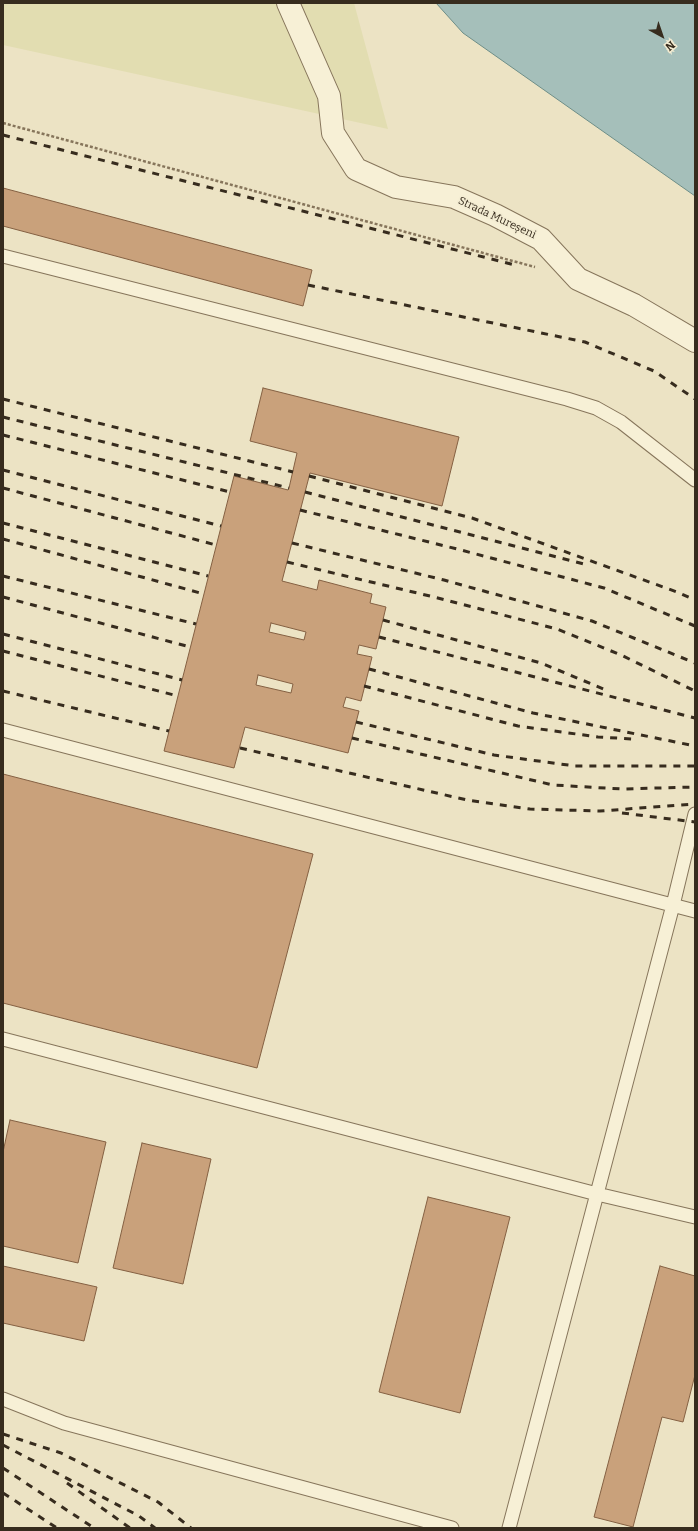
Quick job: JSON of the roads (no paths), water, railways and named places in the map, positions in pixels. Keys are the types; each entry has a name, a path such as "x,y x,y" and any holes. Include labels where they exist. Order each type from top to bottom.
{"street":[{"name":"Strada Mureșeni","path":"288,3 329,96 333,133 356,169 396,187 454,197 495,215 541,239 578,279 634,305 695,341"}],"lane":[{"path":"3,256 567,398 596,408 621,422 695,480"},
{"path":"3,730 695,911"},
{"path":"509,1528 674,905 695,814"},
{"path":"3,1038 597,1194 695,1217"},
{"path":"3,1399 64,1423 452,1528"}],"water":[{"path":"436,3 695,3 695,196 463,33"}],"railway":[{"path":"3,135 515,265"},
{"path":"308,285 585,342 654,371 695,399"},
{"path":"3,399 293,472"},
{"path":"3,417 289,488"},
{"path":"3,435 230,492"},
{"path":"3,470 221,526"},
{"path":"309,476 472,518 677,592 695,600"},
{"path":"3,488 216,545"},
{"path":"305,492 588,565"},
{"path":"300,510 461,550 604,588 695,626"},
{"path":"3,523 208,576"},
{"path":"3,539 204,594"},
{"path":"292,543 444,580 592,621 695,663"},
{"path":"287,562 434,597 557,629 621,655 695,691"},
{"path":"3,576 196,624"},
{"path":"3,597 190,647"},
{"path":"383,620 541,663 606,690"},
{"path":"3,634 182,680"},
{"path":"379,637 695,718"},
{"path":"3,651 178,696"},
{"path":"369,669 533,713 695,746"},
{"path":"364,686 518,726 598,737 633,739"},
{"path":"3,691 169,731"},
{"path":"356,722 494,755 575,766 695,766"},
{"path":"352,738 553,785 622,789 695,787"},
{"path":"240,748 467,800 530,809 600,811 695,804"},
{"path":"622,813 695,822"},
{"path":"3,1434 61,1453 158,1502 191,1528"},
{"path":"3,1445 139,1516 155,1528"},
{"path":"3,1468 94,1528"},
{"path":"67,1483 130,1528"},
{"path":"3,1493 57,1528"}]}
